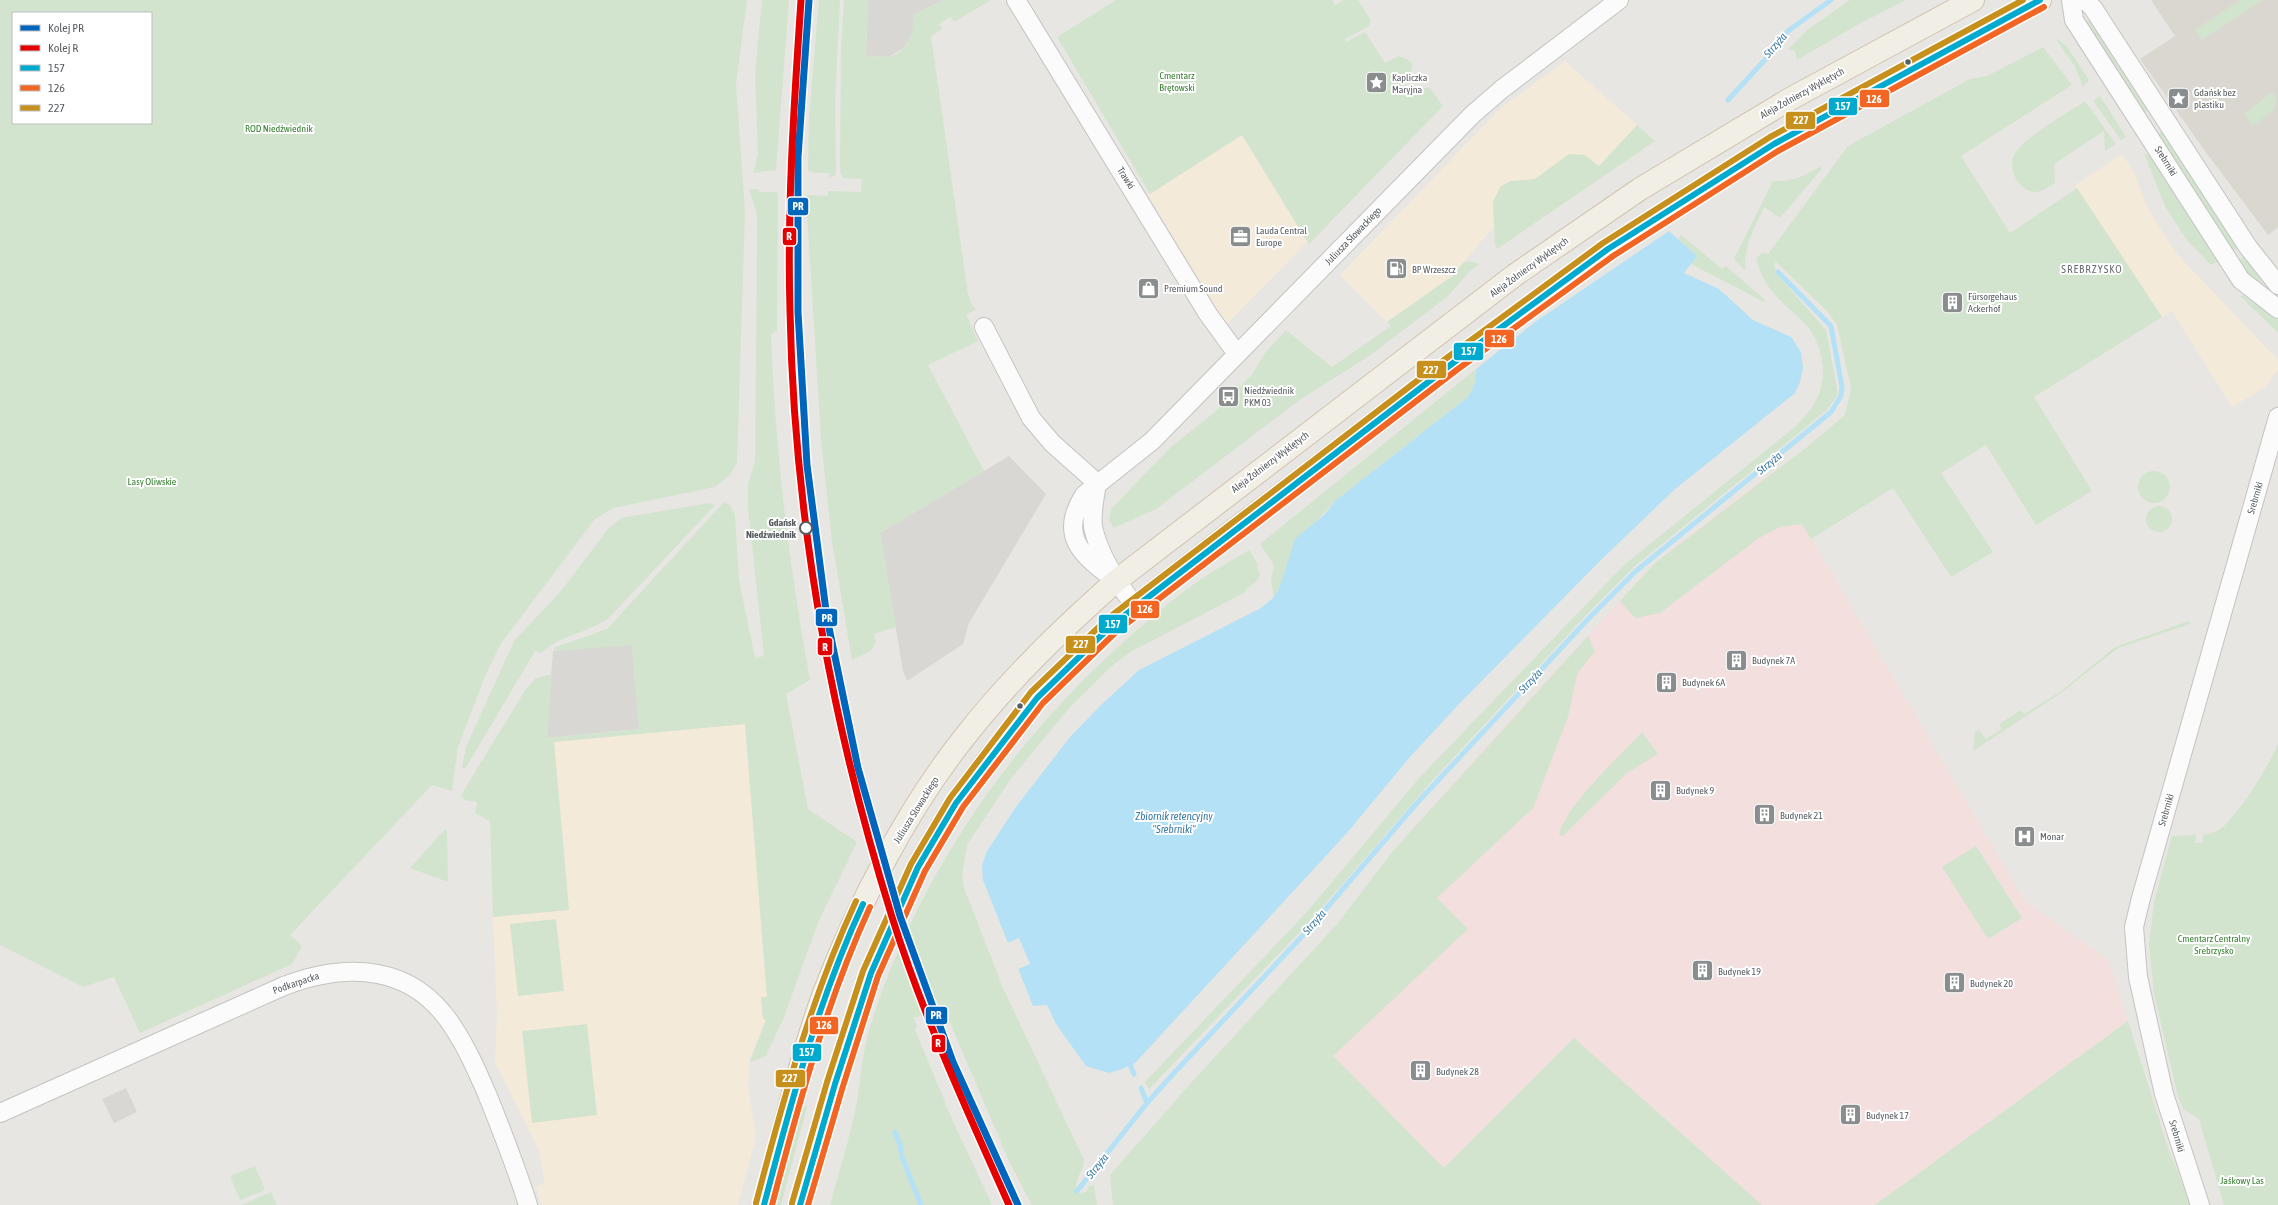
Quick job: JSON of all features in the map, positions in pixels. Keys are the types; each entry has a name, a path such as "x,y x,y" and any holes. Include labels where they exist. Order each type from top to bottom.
{"main road":[{"name":"Aleja Żołnierzy Wyklętych","path":"1116,581 1516,275 1640,189 1790,99 1973,0"},
{"path":"800,1205 835,1084 871,973 918,868 956,803 1037,698 1112,625 1447,368 1608,249 1774,144 2040,0"},
{"name":"Juliusza Słowackiego","path":"764,1205 797,1082 824,994 862,906 910,817 962,740 1001,692 1057,633 1116,581"}],"street":[{"name":"Trawki","path":"1016,0 1208,314 1237,354"},
{"name":"Juliusza Słowackiego","path":"1097,484 1152,441 1473,114 1502,89 1619,0"},
{"name":"Srebrniki","path":"2071,0 2074,20 2241,280 2278,309"},
{"path":"2085,0 2093,8 2248,248 2273,267 2278,285"},
{"path":"2147,132 2166,120"},
{"path":"984,328 1031,418 1052,443 1097,484 1092,511 1093,527 1116,581 1135,606"},
{"name":"Srebrniki","path":"2200,1205 2164,1094 2138,977 2134,928 2141,898 2278,417"},
{"name":"Podkarpacka","path":"0,1113 309,976 337,971 370,971 394,979 415,989 434,1004 452,1025 467,1051 502,1130 513,1158 528,1205"}],"shaded area":[{"path":"868,0 944,0 913,15 914,25 910,39 903,48 889,57 866,56"},
{"path":"2151,0 2278,0 2278,227 2268,235 2205,151 2140,59 2175,36"},
{"path":"1565,61 1654,140 1614,164 1515,202 1451,277 1387,322 1340,275 1502,107"},
{"path":"1242,135 1307,242 1226,325 1148,195"},
{"path":"2122,154 2133,171 2149,211 2177,254 2278,360 2278,369 2266,387 2232,407 2172,311 2162,317 2075,185"},
{"path":"1009,456 1046,494 969,623 963,644 907,681 903,671 880,533"},
{"path":"1772,472 2024,900 2109,961 2128,1021 1875,1205 1762,1205 1574,1038 1444,1168 1332,1056 1466,928 1393,851 1507,723 1655,563"},
{"path":"632,644 639,729 546,738 553,651"},
{"path":"745,724 767,997 761,997 766,1020 750,1057 748,1088 756,1136 738,1205 541,1205 536,1187 545,1182 539,1151 495,1062 497,1014 493,917 569,910 554,742"},
{"path":"126,1088 137,1112 114,1123 102,1099"}],"green space":[{"path":"0,0 747,0 736,84 745,211 737,463 730,475 715,487 613,508 594,520 500,645 485,676 458,747 452,791 432,785 290,935 302,946 292,964 140,1033 114,977 83,987 0,945"},
{"path":"762,0 789,0 776,170 753,173 758,154 755,74"},
{"path":"819,0 840,0 835,101 836,171 835,175 829,179 830,174 808,170 809,116"},
{"path":"844,0 868,0 866,56 888,57 895,55 900,51 908,41 913,28 913,15 944,0 991,0 954,22 950,17 939,24 942,29 931,36 968,294 971,303 976,310 966,314 978,341 928,365 984,471 880,533 896,627 874,634 876,642 871,651 852,660 832,542 821,439 806,195 828,196 828,191 861,192 862,179 843,178 840,172 841,47"},
{"name":"Cmentarz Brętowski","path":"1116,0 1332,0 1335,5 1344,0 1358,0 1371,21 1369,26 1345,39 1346,42 1365,32 1385,63 1399,56 1407,59 1413,64 1410,73 1402,79 1411,94 1420,88 1430,88 1443,106 1309,244 1242,135 1150,194 1057,37"},
{"path":"1850,0 1906,0 1859,24 1797,60 1795,51 1788,49 1807,30"},
{"path":"2240,0 2263,0 2202,40 2195,30"},
{"path":"2091,19 2146,104 2147,110 2145,114 2085,22"},
{"path":"2055,38 2066,45 2089,80 2083,87 2075,67"},
{"path":"2043,47 2072,85 1961,156 2010,233 2077,188 2162,317 2034,397 2092,491 2036,525 1986,445 1941,473 1993,552 1951,577 1893,488 1811,539 1802,524 1780,527 1759,538 1660,613 1635,618 1620,601 1655,563 1807,447 1845,415 1851,388 1837,325 1828,312 1774,260 1776,273 1826,330 1838,394 1827,410 1635,566 1589,612 1431,782 1313,918 1149,1089 1145,1082 1305,914 1421,776 1624,565 1796,426 1811,408 1818,396 1823,378 1822,359 1816,340 1806,325 1776,296 1764,280 1756,258 1762,253 1768,254 1848,146 1970,79 1987,76"},
{"path":"2272,92 2276,98 2274,110 2253,126 2244,114"},
{"path":"2100,96 2126,137 2121,140 2093,101"},
{"path":"2085,101 2116,144 2105,151 2104,131 2054,164 2055,183 2038,192 2029,191 2023,187 2018,183 2015,177 2012,164 2013,158 2021,145"},
{"path":"1637,125 1655,141 1497,249 1495,244 1493,201 1501,186 1511,181 1535,179 1569,154 1585,155 1599,166"},
{"path":"2163,131 2239,247 2233,251 2159,139 2158,134"},
{"path":"2144,153 2151,157 2219,261 2211,265 2186,239 2165,206"},
{"path":"1821,166 1821,170 1780,218 1764,207 1750,238 1745,263 1746,271 1734,259 1773,181 1798,178"},
{"path":"749,189 758,189 760,192 777,192 778,196 777,331 771,334 773,377 789,551 810,680 786,694 808,809 857,842 819,920 784,1017 766,1056 750,1062 766,1020 763,1019 761,997 767,997 745,724 554,742 569,910 493,917 490,821 475,813 477,802 465,800 461,795 526,689 536,678 552,674 547,738 639,729 632,645 553,651 556,647 607,629 724,502 730,505 735,515 739,580 755,658 764,656 748,507 748,485 755,462 757,249 757,214"},
{"path":"1681,235 1722,269 1726,266 1765,300 1764,302 1691,264 1697,256 1678,239"},
{"path":"2244,256 2263,286 2250,276 2239,260"},
{"path":"1469,261 1480,264 1471,270 1447,297 1369,356 1301,399 1156,509 1114,528 1109,520 1111,509 1172,446 1215,412 1251,376 1265,353 1286,330 1332,367 1391,326 1387,322 1451,277 1463,263"},
{"path":"2243,295 2278,320 2278,333 2240,296"},
{"path":"1476,369 1475,383 1468,397 1329,507 1300,542 1274,597 1271,580 1274,565 1260,544"},
{"path":"2154,471 2163,474 2167,478 2170,487 2167,496 2163,500 2154,503 2145,500 2141,496 2138,487 2141,478 2145,474"},
{"path":"709,503 715,505 609,618 557,642 541,653 535,651 465,769 462,768 466,747 514,641 561,591 608,529 621,518"},
{"path":"2159,506 2168,510 2172,519 2168,528 2159,532 2150,528 2146,519 2150,510"},
{"path":"1249,550 1258,564 1257,566 1260,575 1256,582 1245,590 1246,592 1132,651 1113,665 1070,707 1010,780 967,845 962,876 964,888 1003,988 1084,1160 1076,1187 1077,1191 1080,1193 1086,1192 1089,1186 1094,1185 1097,1205 1032,1205 1009,1161 948,1018 946,1018 942,1009 914,1018 917,1027 915,1029 951,1117 992,1205 830,1205 856,1107 868,1034 892,967 917,911 946,857 979,805 1016,756 1056,709 1098,666 1143,625 1183,592 1209,573"},
{"path":"2189,621 2190,624 2118,648 2061,693 1973,751 1975,732 1979,730 1986,739 2002,729 1999,724 2021,710 2024,714 2060,692 2115,647"},
{"path":"1588,636 1595,651 1577,674 1568,717 1533,808 1437,898 1468,929 1333,1056 1444,1168 1574,1038 1762,1205 1113,1205 1110,1175 1191,1083 1338,923 1393,851"},
{"path":"1642,732 1658,754 1627,773 1563,836 1559,834 1572,809 1583,795"},
{"name":"Cmentarz Centralny Srebrzysko","path":"2278,744 2278,1205 2224,1205 2199,1119 2183,1109 2178,1096 2154,994 2149,944 2154,902 2172,836 2196,835 2195,843 2202,843 2203,835 2215,832 2223,827 2254,787"},
{"path":"444,830 447,830 448,882 410,868"},
{"path":"1976,846 2022,918 1988,939 1942,867"},
{"path":"556,919 564,991 518,996 510,924"},
{"path":"2128,1021 2168,1148 2191,1205 1875,1205"},
{"path":"587,1024 597,1115 532,1123 522,1031"},
{"path":"803,1106 807,1107 781,1205 776,1205"},
{"path":"255,1166 265,1190 240,1200 230,1176"},
{"path":"271,1192 277,1205 241,1205"}],"water":[{"name":"Zbiornik retencyjny \"Srebrniki\"","path":"1669,231 1697,256 1684,273 1719,289 1753,320 1791,337 1801,352 1803,368 1800,382 1795,393 1674,490 1601,560 1460,703 1410,757 1347,833 1136,1062 1122,1069 1109,1073 1086,1066 1056,1024 1047,1005 1033,1006 983,880 982,866 986,853 1015,808 1070,737 1100,706 1139,670 1261,608 1274,597 1280,586 1295,539 1325,514 1335,501 1468,397 1475,383 1476,369 1535,322"}],"pier":[{"path":"1019,938 1030,964 1018,969 1007,943"}],"waterway":[{"name":"Strzyża","path":"1728,100 1773,51 1788,31 1831,0"},
{"name":"Strzyża","path":"1077,1191 1147,1103 1306,932 1416,804 1591,616 1636,571 1831,412 1841,396 1842,387 1831,326 1778,272"},
{"name":"Strzyża","path":"1133,1060 1130,1065 1134,1074"},
{"name":"Strzyża","path":"1141,1088 1147,1103"},
{"path":"895,1132 900,1145 902,1157 921,1205"}],"rail line":[{"name":"R","path":"801,0 790,194 790,311 793,388 799,465 808,541 820,617 834,693 851,768 870,843 892,917 917,990 932,1027 1009,1205"},
{"name":"PR","path":"809,0 798,157 798,312 807,465 827,618 858,768 900,916 953,1062 1018,1205"}],"transit line":[{"name":"227","path":"792,1203 827,1082 863,971 911,864 950,798 1031,692 1107,619 1448,357 1603,243 1770,137 2023,0"},
{"name":"157","path":"800,1205 835,1084 871,973 918,867 956,803 1037,698 1112,625 1453,363 1608,249 1774,144 2040,0"},
{"name":"126","path":"808,1205 843,1086 878,976 925,871 963,807 1043,703 1117,631 1458,369 1613,256 1778,151 2044,7"},
{"name":"227","path":"756,1203 799,1050 825,975 856,901"},
{"name":"157","path":"764,1205 795,1090 819,1015 832,977 863,904"},
{"name":"126","path":"772,1205 803,1091 827,1017 854,943 870,907"}],"place":[{"name":"Kapliczka Maryjna","path":"1377,83"},
{"name":"Gdańsk bez plastiku","path":"2179,98"},
{"name":"Lauda Central Europe","path":"1240,236"},
{"name":"BP Wrzeszcz","path":"1396,269"},
{"name":"Premium Sound","path":"1149,288"},
{"name":"Fürsorgehaus Ackerhof","path":"1952,302"},
{"name":"Niedźwiednik PKM 03","path":"1228,396"},
{"name":"Gdańsk Niedźwiednik","path":"806,528"},
{"name":"Budynek 7A","path":"1736,660"},
{"name":"Budynek 6A","path":"1667,682"},
{"name":"Budynek 9","path":"1661,790"},
{"name":"Budynek 21","path":"1764,815"},
{"name":"Monar","path":"2024,836"},
{"name":"Budynek 19","path":"1702,971"},
{"name":"Budynek 20","path":"1955,983"},
{"name":"Budynek 28","path":"1421,1071"},
{"name":"Budynek 17","path":"1851,1115"}],"district":[{"name":"SREBRZYSKO","path":"2092,269"}],"park label":[{"name":"ROD Niedźwiednik","path":"279,128"},
{"name":"Lasy Oliwskie","path":"152,481"},
{"name":"Jaśkowy Las","path":"2242,1180"}]}
